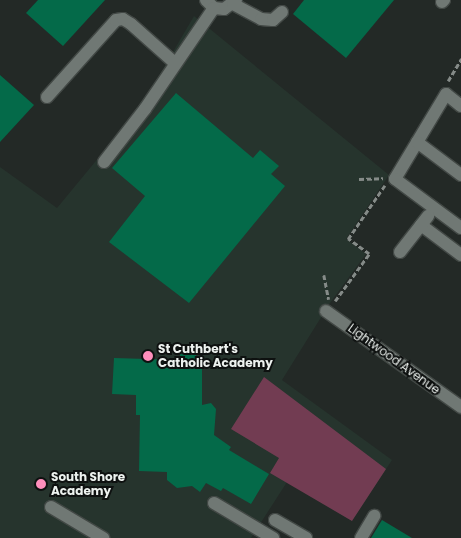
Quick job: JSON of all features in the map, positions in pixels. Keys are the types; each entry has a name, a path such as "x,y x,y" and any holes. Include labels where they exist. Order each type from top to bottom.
{"street":[{"path":"104,162 145,109 210,4 224,9 235,2 262,19 273,20 282,12"},
{"path":"47,96 116,20 123,19 131,24 175,63"},
{"path":"461,106 446,94 395,178 461,228"},
{"path":"418,142 461,175"},
{"path":"400,252 424,220 461,255"},
{"name":"Lightwood Avenue","path":"326,311 461,407"},
{"path":"214,503 273,538"},
{"path":"51,507 103,538"},
{"path":"361,538 374,516"},
{"path":"275,520 306,538"}],"path":[{"path":"446,94 442,91 461,59"},
{"path":"324,275 330,307 369,254 348,239 390,178 359,179"}],"shaded area":[{"path":"194,16 389,175 346,239 366,254 330,303 282,380 392,460 352,521 287,482 251,538 0,538 0,167 57,208 142,105"},
{"path":"264,377 386,469 352,521 270,473 279,458 231,429"}],"building":[{"path":"38,0 105,0 63,46 26,13"},
{"path":"304,0 394,0 346,58 293,14"},
{"path":"0,75 34,105 0,142"},
{"path":"176,93 253,158 260,150 279,166 271,174 285,186 189,303 109,242 145,196 112,168"},
{"path":"180,354 196,355 196,369 202,369 202,405 211,403 216,409 214,435 231,447 229,450 269,474 251,504 223,488 221,491 206,483 200,492 192,486 177,488 167,480 167,472 139,471 140,415 136,415 136,395 112,394 114,358 180,360"},
{"path":"382,520 412,538 371,538"}],"place":[{"name":"St Cuthbert's Catholic Academy","path":"148,356"},
{"name":"South Shore Academy","path":"41,484"}]}
